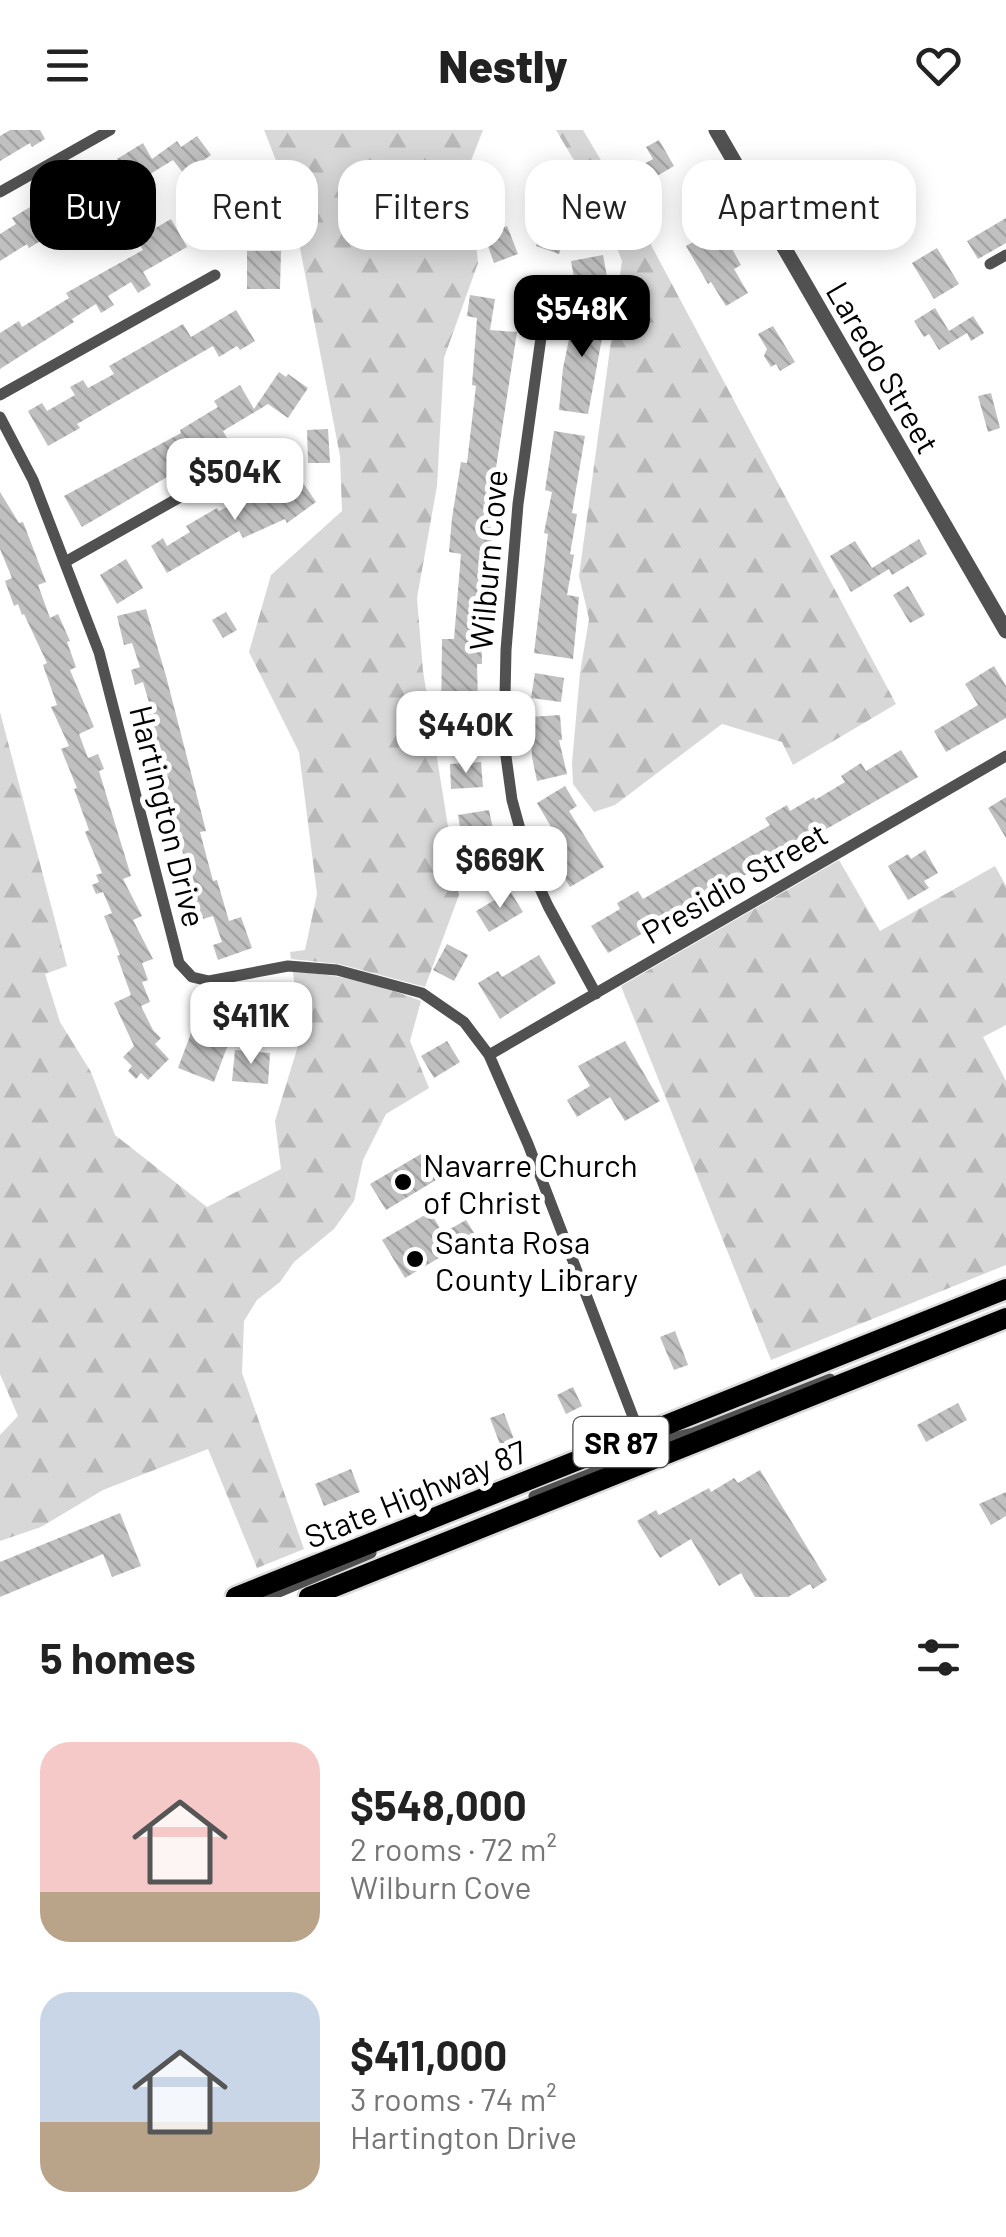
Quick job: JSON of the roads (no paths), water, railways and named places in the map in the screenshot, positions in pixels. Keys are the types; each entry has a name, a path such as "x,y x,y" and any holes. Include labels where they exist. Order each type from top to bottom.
{"highway":[{"name":"State Highway 87","path":"236,1597 1006,1289"},
{"name":"SR 87","path":"309,1597 1006,1318"}],"street":[{"path":"0,192 110,130"},
{"name":"Laredo Street","path":"716,130 1006,632"},
{"path":"990,264 1006,255"},
{"path":"0,395 215,274"},
{"name":"Wilburn Cove","path":"538,293 543,323 518,504 504,681 504,742 515,814 532,868 596,994"},
{"name":"Hartington Drive","path":"0,416 33,480 99,652 180,963 192,977 210,981 288,966 324,968 399,985 449,1010 476,1034 489,1055"},
{"path":"65,562 269,447"},
{"name":"Presidio Street","path":"489,1055 1006,756"},
{"path":"489,1055 528,1144 640,1434"},
{"path":"640,1434 676,1437 694,1432 810,1385 906,1357"},
{"path":"429,1549 479,1519 610,1466 640,1434"},
{"path":"267,1597 384,1548 427,1520"}],"place":[{"name":"Navarre Church of Christ","path":"403,1182"},
{"name":"Santa Rosa County Library","path":"415,1259"}]}
